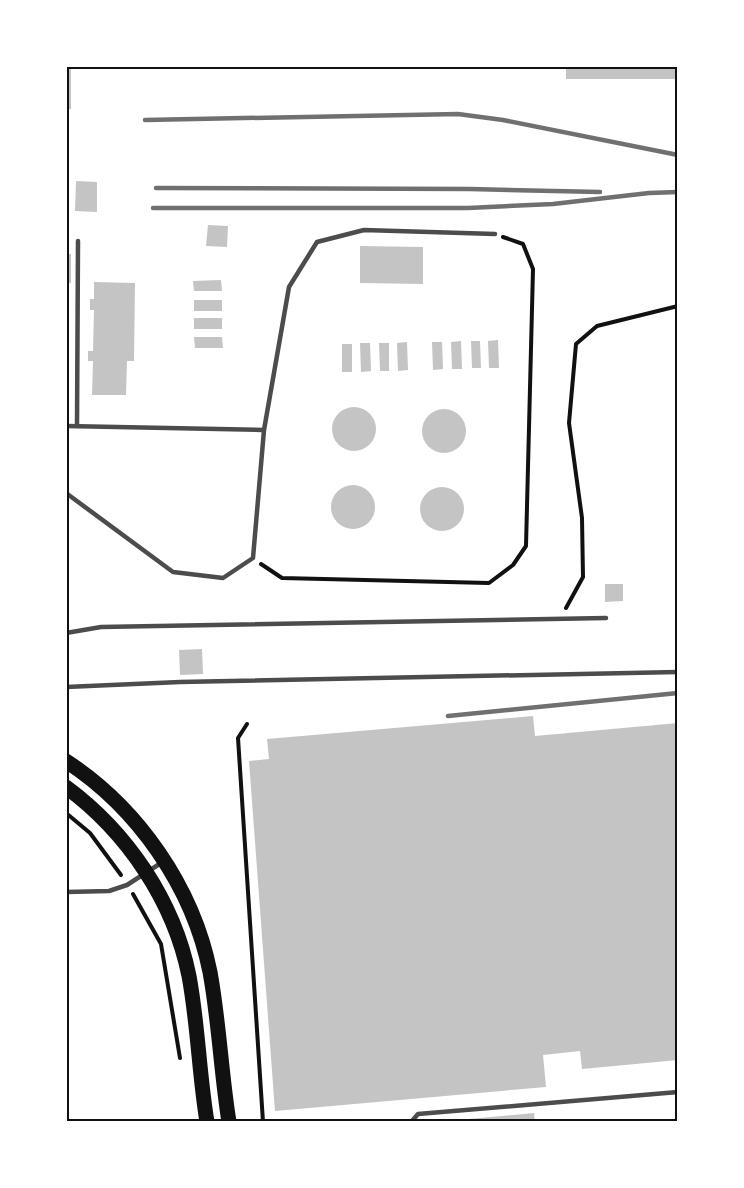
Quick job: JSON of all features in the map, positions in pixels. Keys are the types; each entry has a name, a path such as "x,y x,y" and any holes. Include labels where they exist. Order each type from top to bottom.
{"main road":[{"path":"66,761 87,776 130,815 164,861 183,894 197,926 209,969 228,1122"},
{"path":"66,787 114,830 146,873 164,903 188,974 207,1122"}],"lane":[{"path":"66,493 173,572 223,578 253,558 264,430 290,287 317,242 364,230 495,234"},
{"path":"77,426 78,241"},
{"path":"66,426 264,430"},
{"path":"66,633 101,627 606,618"},
{"path":"66,687 192,681 678,672"},
{"path":"66,892 109,891 127,885 164,861"},
{"path":"411,1122 418,1114 678,1092"}],"path":[{"path":"253,558 282,578 351,580 489,583 513,565 526,546 533,269 523,244 495,234"},
{"path":"560,619 583,577 582,518 569,423 576,344 597,326 678,306"},
{"path":"247,724 238,738 263,1122"},
{"path":"66,813 90,833 141,905 161,944 180,1058"}],"building":[{"path":"66,66 71,66 71,109 66,109"},
{"path":"566,66 678,66 678,79 566,79"},
{"path":"76,181 97,182 97,212 75,211"},
{"path":"208,225 228,226 227,247 206,246"},
{"path":"360,246 423,247 423,284 360,283"},
{"path":"66,254 71,254 71,283 66,283"},
{"path":"221,280 222,291 194,291 193,281"},
{"path":"94,282 135,283 134,361 127,361 126,395 92,395 93,361 88,361 88,351 93,351 94,310 90,310 90,299 94,299"},
{"path":"194,300 222,300 222,311 194,311"},
{"path":"194,318 222,318 222,329 194,329"},
{"path":"194,337 222,337 223,348 195,348"},
{"path":"498,340 499,368 489,368 488,341"},
{"path":"461,341 462,369 452,369 451,342"},
{"path":"471,341 480,341 481,368 472,368"},
{"path":"407,342 408,370 398,371 397,343"},
{"path":"432,342 442,342 443,369 433,370"},
{"path":"360,343 370,343 371,371 361,372"},
{"path":"379,343 389,343 389,371 380,371"},
{"path":"342,344 352,344 352,372 342,372"},
{"path":"354,407 370,413 376,429 370,445 354,451 338,445 332,429 338,413"},
{"path":"444,409 460,415 466,431 460,447 444,453 428,447 422,431 428,415"},
{"path":"353,485 369,491 375,507 369,523 353,529 337,523 331,507 337,491"},
{"path":"442,487 458,493 464,509 458,525 442,531 426,525 420,509 426,493"},
{"path":"605,584 623,584 623,601 605,602"},
{"path":"202,649 203,674 180,675 179,650"},
{"path":"533,716 535,736 678,723 678,1060 582,1069 580,1051 543,1055 546,1087 275,1111 249,761 269,759 267,739"},
{"path":"534,1113 535,1122 459,1122 458,1120"}],"railway":[{"path":"145,120 458,114 503,120 678,155"},
{"path":"156,188 470,189 600,192"},
{"path":"153,208 468,208 553,204 678,192"},
{"path":"448,716 678,693"}]}
